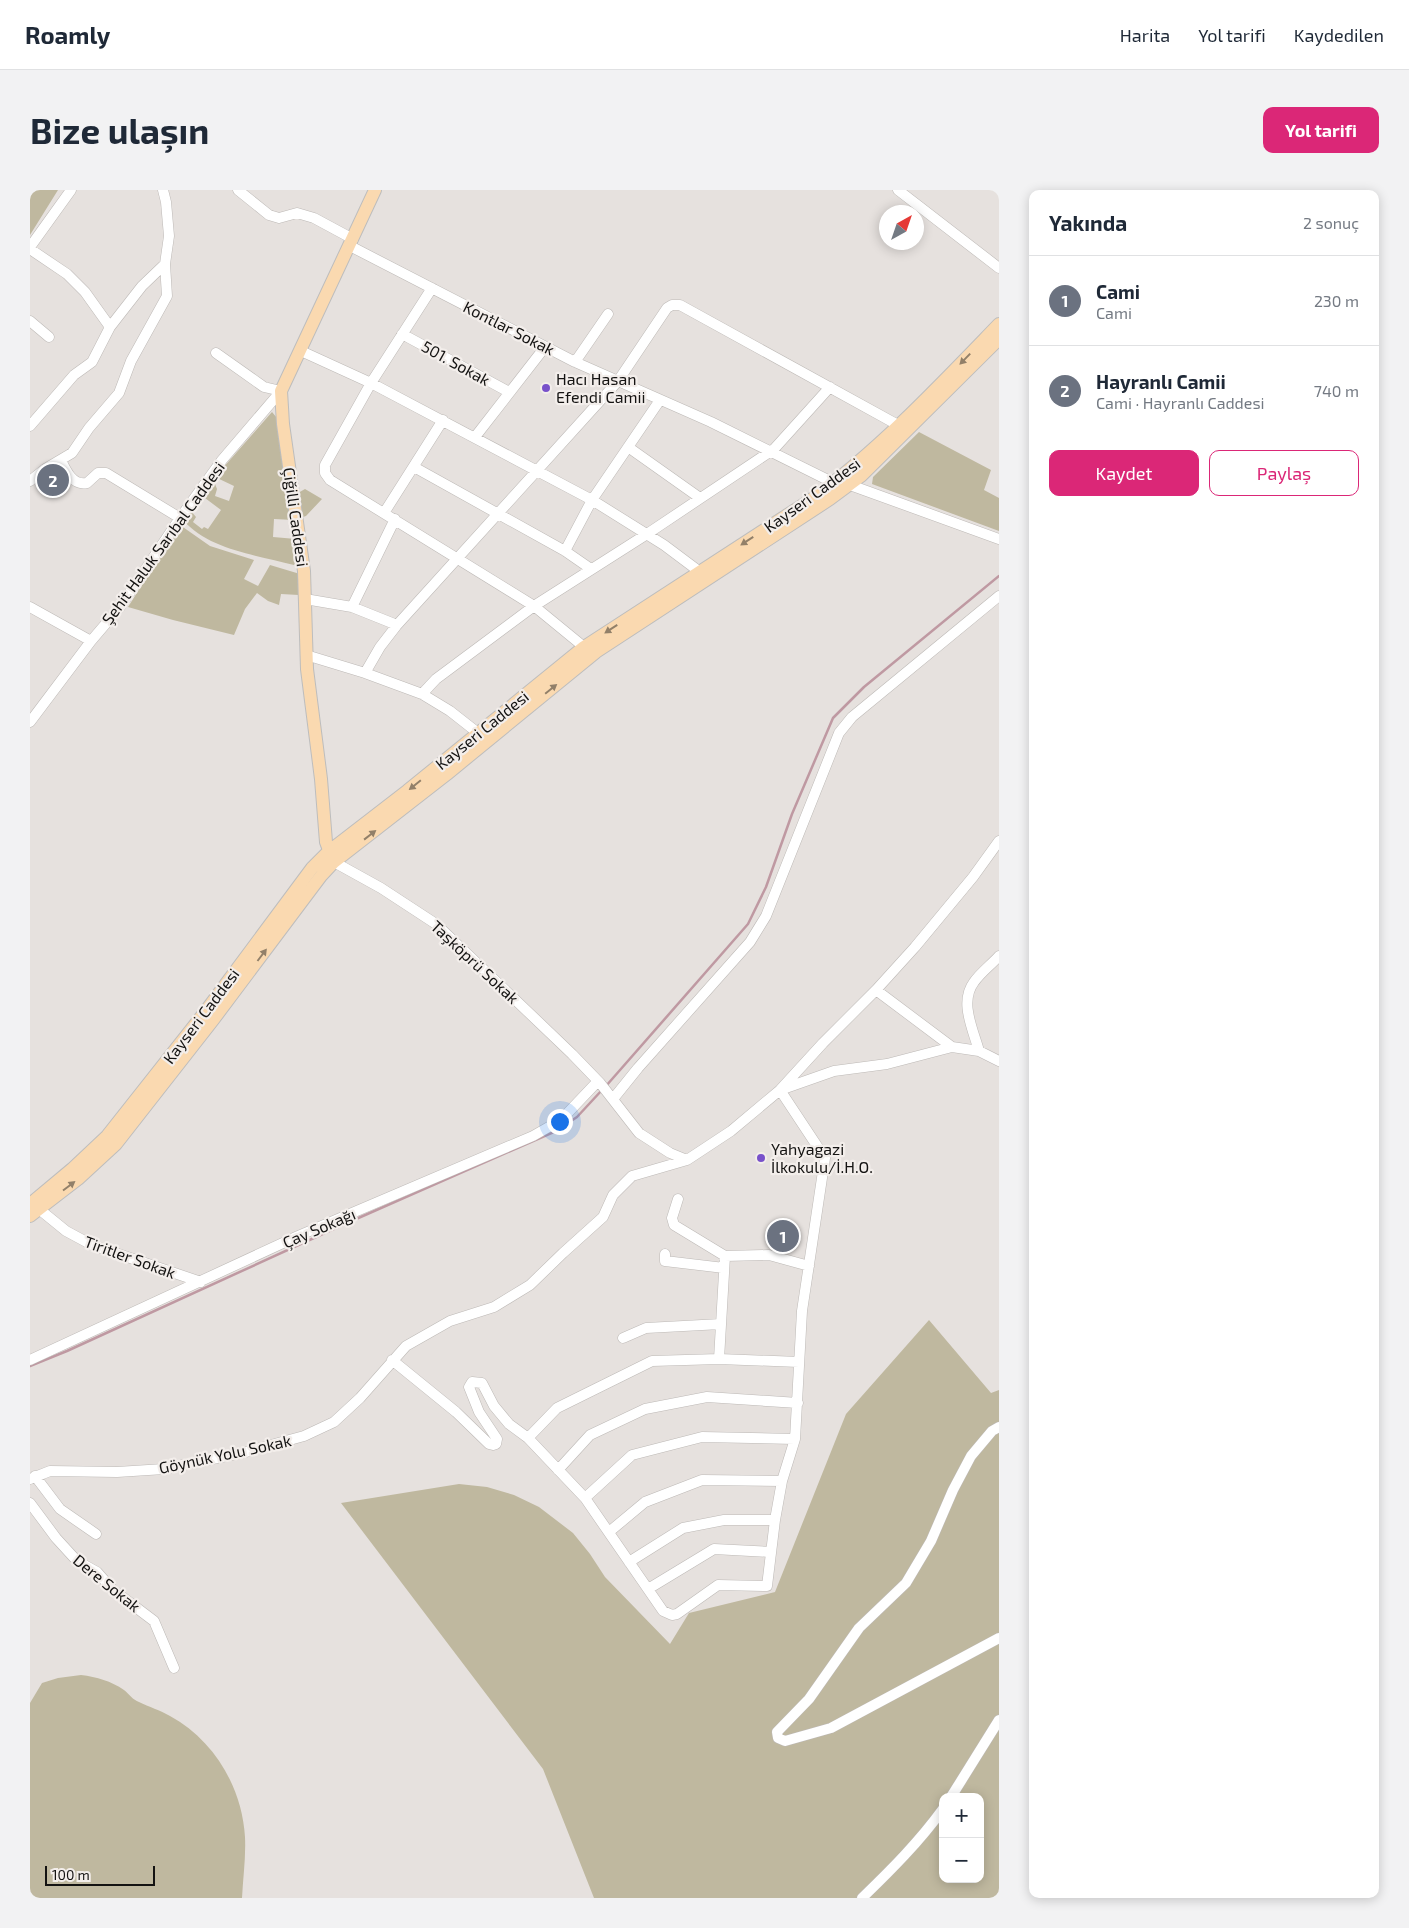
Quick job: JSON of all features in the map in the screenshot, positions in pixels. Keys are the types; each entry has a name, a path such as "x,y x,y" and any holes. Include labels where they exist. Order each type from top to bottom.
{"main road":[{"path":"281,391 375,190"},
{"name":"Kayseri Caddesi","path":"33,1210 78,1179 116,1144 213,1020 321,876 331,857 478,733 584,647 834,482 869,453 999,324"},
{"name":"Kayseri Caddesi","path":"331,857 447,774 596,652 850,485 999,339"},
{"name":"Çiğilli Caddesi","path":"281,391 283,424 301,547 305,599 306,655 331,857"}],"street":[{"path":"71,190 30,248 67,274 79,286 110,327"},
{"path":"30,481 45,469 72,453 89,428 119,393 131,361 167,296 165,264 169,236 163,190"},
{"name":"Kontlar Sokak","path":"238,190 269,216 279,218 297,213 314,218 351,242 432,288 544,347 834,482 850,485 999,539"},
{"path":"898,190 999,268"},
{"path":"30,426 74,375 92,362 110,327 142,286 165,264"},
{"path":"432,288 371,383 324,470 330,480 534,606 584,647"},
{"path":"365,673 380,647 397,625 618,381 667,308 675,304 680,305 898,425"},
{"path":"575,362 608,314"},
{"path":"30,321 49,337"},
{"name":"501. Sokak","path":"402,334 509,392"},
{"path":"475,437 544,347"},
{"path":"301,351 371,383 592,500 647,534 700,572"},
{"path":"216,353 264,387 281,391"},
{"path":"422,694 436,679 534,606 771,452 830,387"},
{"name":"Şehit Haluk Sarıbal Caddesi","path":"30,722 91,641 120,607 222,460 281,391"},
{"path":"565,551 592,500 660,400"},
{"path":"384,513 443,420"},
{"path":"628,447 700,498"},
{"path":"61,460 66,471 78,482 87,483 98,473 106,473 180,518"},
{"path":"414,466 565,551 591,569"},
{"path":"352,607 394,519"},
{"path":"613,1099 638,1068 750,942 762,922 839,733 852,717 999,596"},
{"path":"305,599 352,607 397,625"},
{"path":"30,607 91,641"},
{"path":"306,655 365,673 422,694 450,711 478,733"},
{"path":"780,1090 823,1043 876,990 973,878 999,841"},
{"name":"Taşköprü Sokak","path":"331,857 436,924 599,1082 640,1132 670,1153 687,1160"},
{"path":"979,1050 969,1016 968,995 974,982 999,956"},
{"path":"876,990 952,1047"},
{"path":"780,1090 834,1072 887,1064 952,1047 979,1050 999,1061"},
{"name":"Çay Sokağı","path":"30,1360 298,1236 534,1136 561,1120 599,1082"},
{"path":"392,1360 456,1412 490,1445 496,1444 497,1439 478,1412 469,1387 472,1382 479,1382 484,1386 494,1406 509,1424 528,1438 585,1498 663,1611 672,1615 678,1614 718,1585 767,1586 782,1481 795,1439 802,1311 825,1158 780,1090"},
{"name":"Göynük Yolu Sokak","path":"32,1478 50,1471 117,1472 164,1469 246,1452 304,1436 334,1422 360,1398 406,1346 450,1321 494,1308 530,1286 563,1253 603,1218 613,1195 632,1176 687,1160 731,1131 780,1090"},
{"path":"678,1199 672,1218 674,1225 725,1256 769,1255 809,1266"},
{"name":"Tiritler Sokak","path":"33,1210 92,1245 201,1282"},
{"path":"665,1254 665,1260 724,1268"},
{"path":"719,1359 725,1256"},
{"path":"623,1338 646,1328 721,1324"},
{"path":"528,1438 557,1408 652,1361 719,1359 799,1362"},
{"path":"558,1470 590,1436 645,1409 707,1397 798,1403"},
{"path":"999,1427 992,1431 972,1456 953,1490 930,1541 906,1583 859,1628 809,1699 782,1725 777,1732 778,1738 785,1741 831,1728 999,1638"},
{"path":"585,1498 632,1456 702,1437 795,1439"},
{"path":"32,1478 60,1509 96,1534"},
{"path":"609,1532 645,1502 702,1480 782,1481"},
{"name":"Dere Sokak","path":"30,1503 56,1538 77,1561 97,1572 113,1590 154,1621 174,1668"},
{"path":"629,1562 684,1528 724,1520 775,1520"},
{"path":"648,1590 714,1549 771,1552"},
{"path":"953,1793 999,1720"},
{"path":"862,1898 891,1871 929,1828 939,1814"}],"shaded area":[{"path":"30,190 58,190 30,235"},
{"path":"272,412 277,418 293,520 274,519 273,537 296,539 297,563 294,565 220,545 194,530 183,520 190,510 196,517 193,522 202,529 204,527 208,529 221,510 201,495 213,479 217,489 215,496 229,501 234,486 215,477"},
{"path":"919,432 991,470 984,490 999,498 999,531 872,484 873,477"},
{"path":"305,489 322,499 303,517 298,493"},
{"path":"180,525 210,546 254,560 244,579 258,586 270,565 300,574 299,595 281,594 279,605 268,601 257,593 245,609 234,635 128,607"},
{"path":"929,1320 991,1393 999,1390 999,1898 594,1898 543,1769 341,1503 459,1484 487,1487 514,1495 539,1507 573,1533 605,1577 670,1644 689,1613 775,1592 846,1414"},
{"path":"81,1675 98,1678 114,1684 137,1701 170,1716 186,1726 200,1738 223,1767 232,1783 243,1818 245,1860 242,1898 30,1898 30,1703 42,1683 58,1678"}],"waterway":[{"path":"606,1086 748,924 766,887 792,814 833,718 864,687 999,576"},
{"path":"30,1366 556,1131 577,1117 602,1090"}],"place":[{"name":"Hacı Hasan Efendi Camii","path":"546,388"},
{"name":"Hayranlı Camii","path":"53,480"},
{"name":"Yahyagazi İlkokulu/İ.H.O.","path":"761,1158"},
{"name":"Cami","path":"783,1236"}]}
